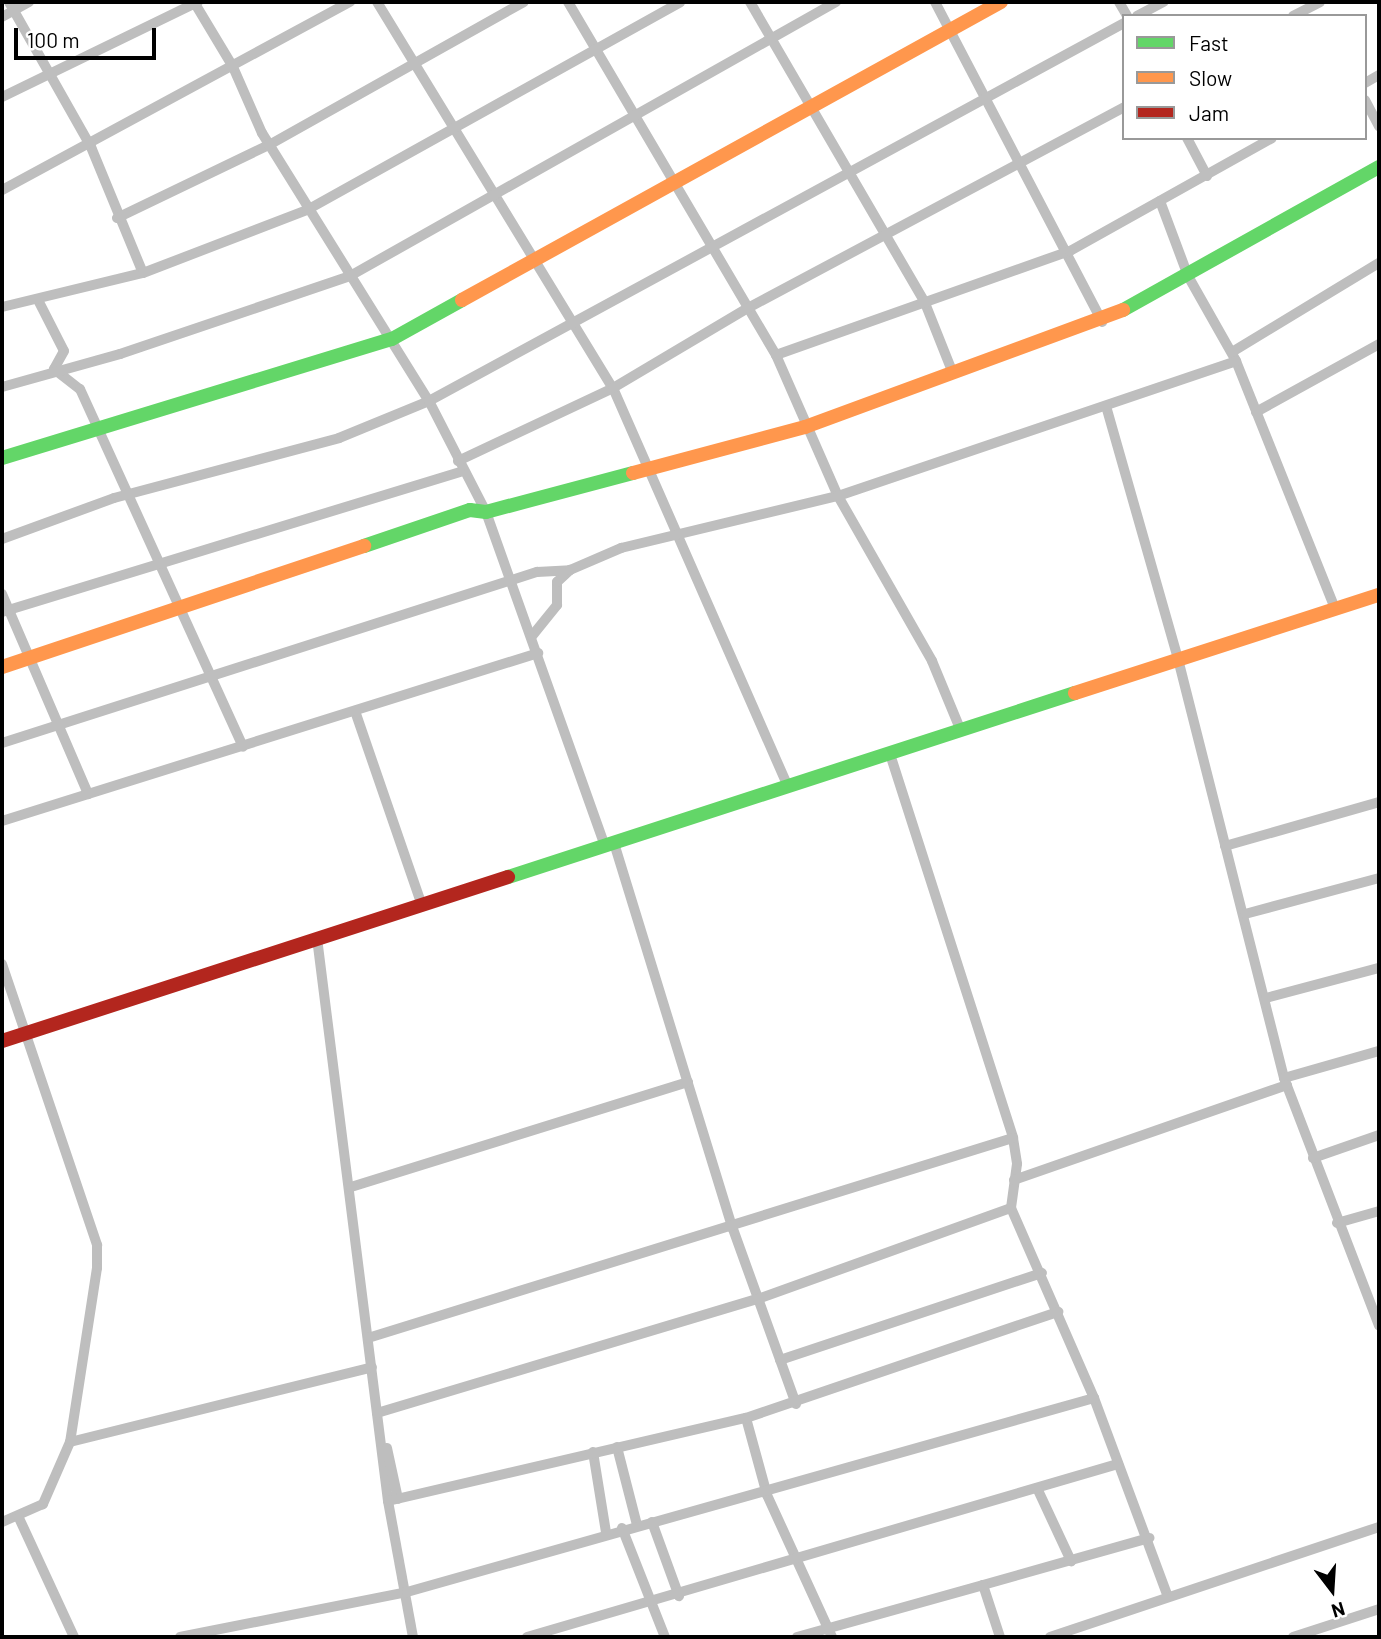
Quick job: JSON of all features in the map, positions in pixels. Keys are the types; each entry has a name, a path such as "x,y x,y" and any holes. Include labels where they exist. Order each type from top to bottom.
{"street":[{"path":"2,17 12,6 29,2"},
{"path":"2,97 196,2 233,67 269,145 307,210 429,401 458,461 460,472 486,512 610,844 733,1229 796,1404"},
{"path":"2,190 91,147 350,2"},
{"path":"377,2 536,258 612,388 653,468 788,786"},
{"path":"117,218 269,145 412,59 524,2"},
{"path":"568,2 672,183 776,355 805,427 838,496 932,661 961,731"},
{"path":"3,309 142,273 307,210 456,130 680,2"},
{"path":"750,2 925,303 952,372"},
{"path":"2,387 54,369 120,354 350,276 836,2"},
{"path":"935,2 1070,251 1102,322"},
{"path":"2,458 392,340 1000,2"},
{"path":"1141,14 1163,2"},
{"path":"1309,8 1320,2"},
{"path":"12,6 91,147 117,218 142,273"},
{"path":"2,539 133,495 339,438 429,401 713,247 985,93 1122,24"},
{"path":"1367,104 1379,126"},
{"path":"458,461 612,388 748,308 1122,108"},
{"path":"1188,140 1207,176"},
{"path":"776,355 1070,251 1269,140"},
{"path":"2,667 470,510 486,512 805,427 952,372 1102,322 1379,167"},
{"path":"1160,201 1188,276 1234,356 1335,609"},
{"path":"2,743 215,678 510,580 570,570 681,533 838,496 1106,406 1234,356 1379,263"},
{"path":"38,300 64,351 54,369"},
{"path":"1256,412 1379,344"},
{"path":"54,369 80,388 96,428 133,495 180,609 215,678 243,747"},
{"path":"1106,406 1178,659 1245,914 1285,1082 1337,1223 1379,1325"},
{"path":"5,611 460,472"},
{"path":"532,636 557,605 557,582 570,570"},
{"path":"2,594 5,611 61,723 88,794"},
{"path":"2,1041 421,903 1379,595"},
{"path":"2,821 538,653"},
{"path":"355,711 421,903"},
{"path":"890,754 1013,1138 1014,1180 1011,1208 1042,1273 1094,1398 1149,1538 1168,1597"},
{"path":"1225,846 1379,802"},
{"path":"1245,914 1379,878"},
{"path":"317,938 351,1187 368,1338 413,1637"},
{"path":"2,964 29,1032 97,1245 70,1442 43,1504 19,1518 2,1522"},
{"path":"1266,998 1379,968"},
{"path":"1014,1180 1379,1051"},
{"path":"351,1187 688,1082"},
{"path":"1313,1158 1379,1135"},
{"path":"368,1338 733,1229 1013,1138"},
{"path":"380,1412 758,1299 1011,1208"},
{"path":"1337,1223 1379,1211"},
{"path":"780,1360 1042,1273"},
{"path":"1368,1295 1379,1292"},
{"path":"393,1500 796,1404 1058,1312"},
{"path":"70,1442 372,1367"},
{"path":"180,1637 407,1592 606,1532 767,1495 1094,1398"},
{"path":"746,1418 767,1495 794,1560 830,1633"},
{"path":"617,1447 637,1525"},
{"path":"593,1452 606,1532"},
{"path":"527,1637 679,1596 1118,1464"},
{"path":"1037,1488 1071,1561"},
{"path":"19,1518 74,1637"},
{"path":"652,1522 679,1596"},
{"path":"1050,1637 1379,1527"},
{"path":"622,1528 665,1637"},
{"path":"797,1637 830,1633 983,1584 1149,1538"},
{"path":"983,1584 1000,1637"},
{"path":"1293,1637 1379,1609"}],"traffic: fast":[{"path":"1123,310 1379,167"},
{"path":"2,458 392,339 462,300"},
{"path":"364,546 470,510 486,512 633,473"},
{"path":"508,877 1075,693"}],"traffic: slow":[{"path":"462,300 1001,2"},
{"path":"633,473 805,427 1123,310"},
{"path":"2,667 364,546"},
{"path":"1075,693 1379,595"}],"traffic: jam":[{"path":"2,1041 508,877"}]}
